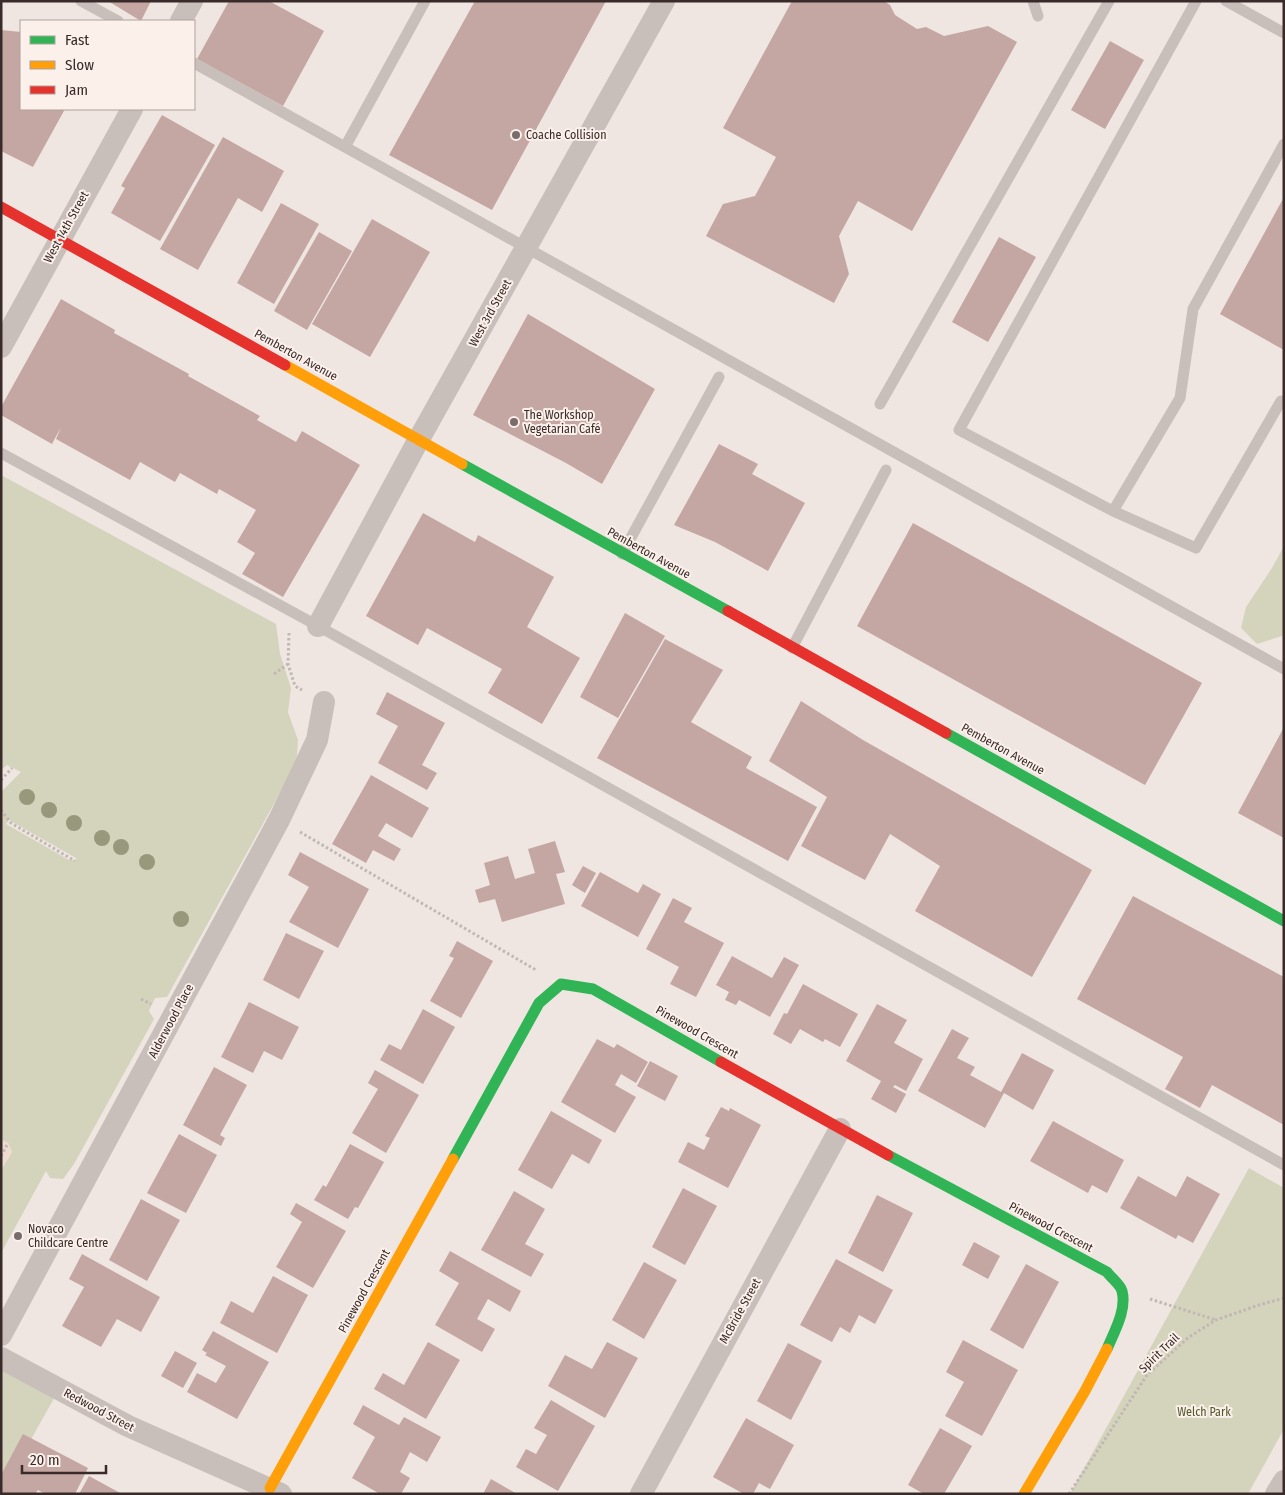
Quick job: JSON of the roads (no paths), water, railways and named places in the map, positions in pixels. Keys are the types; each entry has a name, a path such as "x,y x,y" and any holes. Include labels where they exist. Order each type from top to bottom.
{"street":[{"path":"182,20 192,1"},
{"name":"West 3rd Street","path":"318,626 419,439 664,1"},
{"name":"West 14th Street","path":"1,347 131,110"},
{"name":"Pemberton Avenue","path":"1,207 1284,921"},
{"name":"Alderwood Place","path":"1,1335 279,820 318,740 324,702"},
{"name":"Pinewood Crescent","path":"275,1491 539,1003 561,984 593,989 840,1129 1107,1272 1122,1290 1123,1306 1118,1326 1103,1359 1024,1494"},
{"name":"McBride Street","path":"641,1494 840,1129"},
{"name":"Redwood Street","path":"1,1358 128,1426 275,1491"},
{"path":"1276,1494 1284,1481"}],"lane":[{"path":"82,1 116,20"},
{"path":"345,147 425,1"},
{"path":"1033,1 1038,16"},
{"path":"880,404 1109,1"},
{"path":"1196,1 959,430 1113,511 1196,548 1281,400"},
{"path":"1226,1 1284,33"},
{"path":"195,65 1284,669"},
{"path":"1113,511 1180,398 1194,309 1284,144"},
{"path":"622,554 720,377"},
{"path":"1,453 318,626 1284,1165"},
{"path":"792,648 886,470"}],"place":[{"name":"Coache Collision","path":"516,135"},
{"name":"The Workshop Vegetarian Café","path":"514,422"},
{"name":"Novaco Childcare Centre","path":"18,1236"}],"park label":[{"name":"Welch Park","path":"1204,1412"}]}
